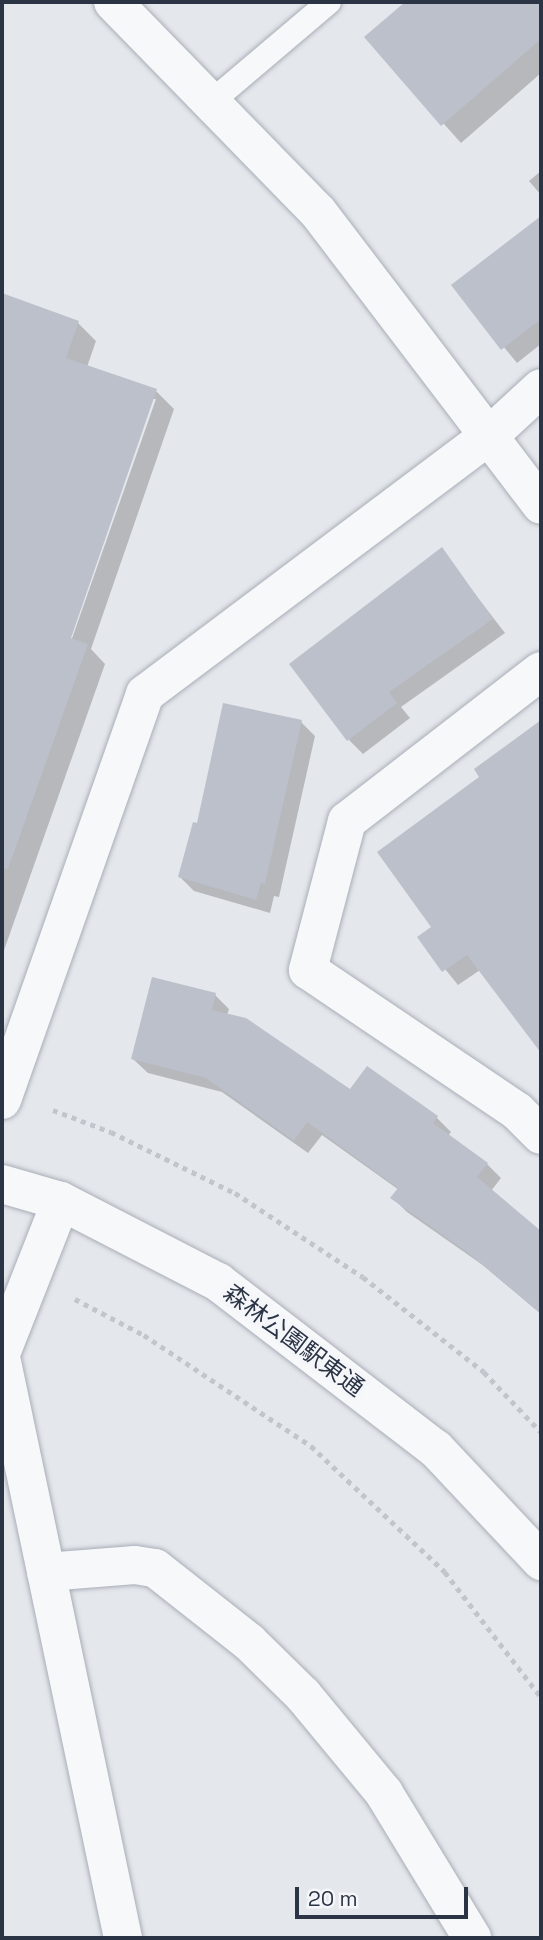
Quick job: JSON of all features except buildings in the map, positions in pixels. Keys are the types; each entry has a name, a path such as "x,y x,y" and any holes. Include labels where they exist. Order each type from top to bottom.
{"street":[{"path":"113,2 318,212 491,435 541,505"},
{"path":"3,1095 145,694 491,435 541,388"},
{"path":"541,671 347,821 309,970 517,1111 541,1135"},
{"name":"森林公園駅東通","path":"2,1184 61,1201 218,1282 436,1449 541,1561"},
{"path":"2,1351 61,1201"},
{"path":"2,1362 123,1938"},
{"path":"46,1572 135,1565 155,1568 249,1642 303,1695 384,1793 472,1938"}],"lane":[{"path":"211,103 329,2"}],"path":[{"path":"3,1095 111,1132 235,1194 363,1277 484,1372 541,1432"},
{"path":"30,1276 144,1335 311,1446 445,1572 541,1697"}]}
